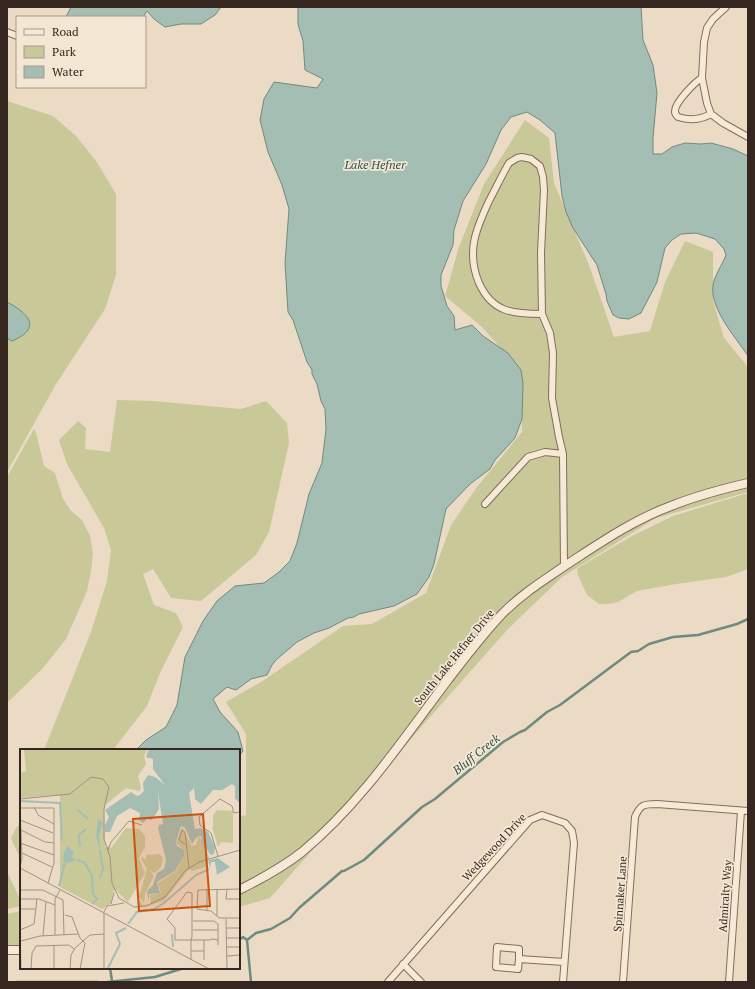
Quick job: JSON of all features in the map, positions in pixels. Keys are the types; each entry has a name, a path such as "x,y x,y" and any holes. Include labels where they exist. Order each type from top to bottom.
{"street":[{"path":"726,7 713,19 707,28 704,42 702,78 707,103 711,114 723,123 748,137"},
{"path":"702,78 680,99 676,106 675,112 678,117 695,120 704,118 711,114"},
{"path":"542,314 510,312 498,308 482,290 473,265 473,246 478,226 509,163 522,157 531,158 536,161 540,166 543,176 544,190 541,253 542,314 550,333 553,353 552,398 559,437 564,454 564,567"},
{"path":"485,504 528,457 545,452 564,454"},
{"name":"South Lake Hefner Drive","path":"240,889 283,865 301,852 338,819 380,770 473,648 501,615 519,598 539,582 598,544 646,517 697,496 748,483"},
{"name":"Spinnaker Lane","path":"623,982 635,818 639,808 650,804 741,811"},
{"path":"741,811 748,811"},
{"name":"Admiralty Way","path":"729,982 741,811"},
{"name":"Wedgewood Drive","path":"388,982 530,820 542,815 565,823 572,831 574,843 563,982"},
{"path":"497,947 519,949 519,959 518,969 496,967 497,947"},
{"path":"7,950 20,950"},
{"path":"519,959 564,962"},
{"path":"403,964 421,982"}],"green space":[{"path":"7,101 53,116 76,136 96,161 116,194 116,275 105,309 56,384 7,472"},
{"path":"525,120 549,138 554,183 589,265 614,337 650,331 665,282 685,241 713,252 713,301 724,338 748,367 748,492 656,518 562,577 507,630 270,898 240,907 240,817 246,815 246,734 226,702 261,682 343,626 372,624 426,593 451,525 477,487 522,432 521,370 481,326 445,296 459,247 484,184"},
{"path":"117,400 153,401 241,409 266,401 287,423 289,443 269,532 256,555 201,601 171,598 153,569 143,574 154,605 176,613 183,627 160,673 147,706 114,749 44,749 91,632 107,581 111,550 104,528 67,464 59,440 78,421 86,428 85,449 110,452"},
{"path":"34,429 44,466 55,473 63,499 71,511 82,520 90,536 93,552 87,591 66,639 43,668 7,703 7,477"},
{"path":"748,493 748,569 726,577 637,591 618,602 608,604 599,604 587,595 578,575 577,569 581,566 632,536 673,516"},
{"path":"20,823 20,858 11,838"},
{"path":"7,872 20,899 20,906 7,909"},
{"path":"20,911 20,945 7,946 7,914"}],"water":[{"path":"71,7 221,7 215,15 201,24 181,24 165,27 154,19 147,11 144,16 66,16"},
{"name":"Lake Hefner","path":"298,7 641,7 643,40 653,65 657,93 653,154 662,154 672,147 685,143 711,143 733,149 748,156 748,356 722,319 714,298 713,288 715,278 726,255 724,249 715,239 696,233 681,234 672,240 665,248 657,282 641,313 629,319 619,318 613,315 607,301 597,265 573,228 566,212 562,196 555,133 540,120 527,112 511,117 501,130 486,164 463,201 454,230 453,245 441,275 441,286 447,306 454,316 455,330 472,325 483,336 508,353 521,370 523,383 522,419 515,438 495,460 490,469 470,484 446,509 434,564 429,577 417,594 394,606 359,614 329,628 314,633 297,642 276,660 267,675 251,679 236,690 227,687 213,699 220,712 238,732 243,751 240,755 240,749 137,749 146,740 166,727 177,705 185,657 203,621 217,601 235,586 264,583 279,572 290,561 297,543 309,494 322,463 326,429 325,409 293,320 288,312 285,263 289,209 282,185 268,152 260,120 264,99 274,82 317,88 323,79 305,70 303,41 298,24"},
{"path":"7,302 15,306 26,316 30,326 22,336 12,341 7,338"}],"waterway":[{"name":"Bluff Creek","path":"240,939 243,937 247,940 256,933 271,929 290,918 299,908 342,871 364,860 422,807 435,799 503,742 525,730 547,712 560,705 631,652 638,651 649,644 673,637 698,635 737,624 748,619"},
{"path":"247,940 251,982"},
{"path":"110,969 112,981"},
{"name":"Bluff Creek","path":"107,982 155,977 181,969"},
{"name":"Bluff Creek","path":"16,982 98,982"}]}
